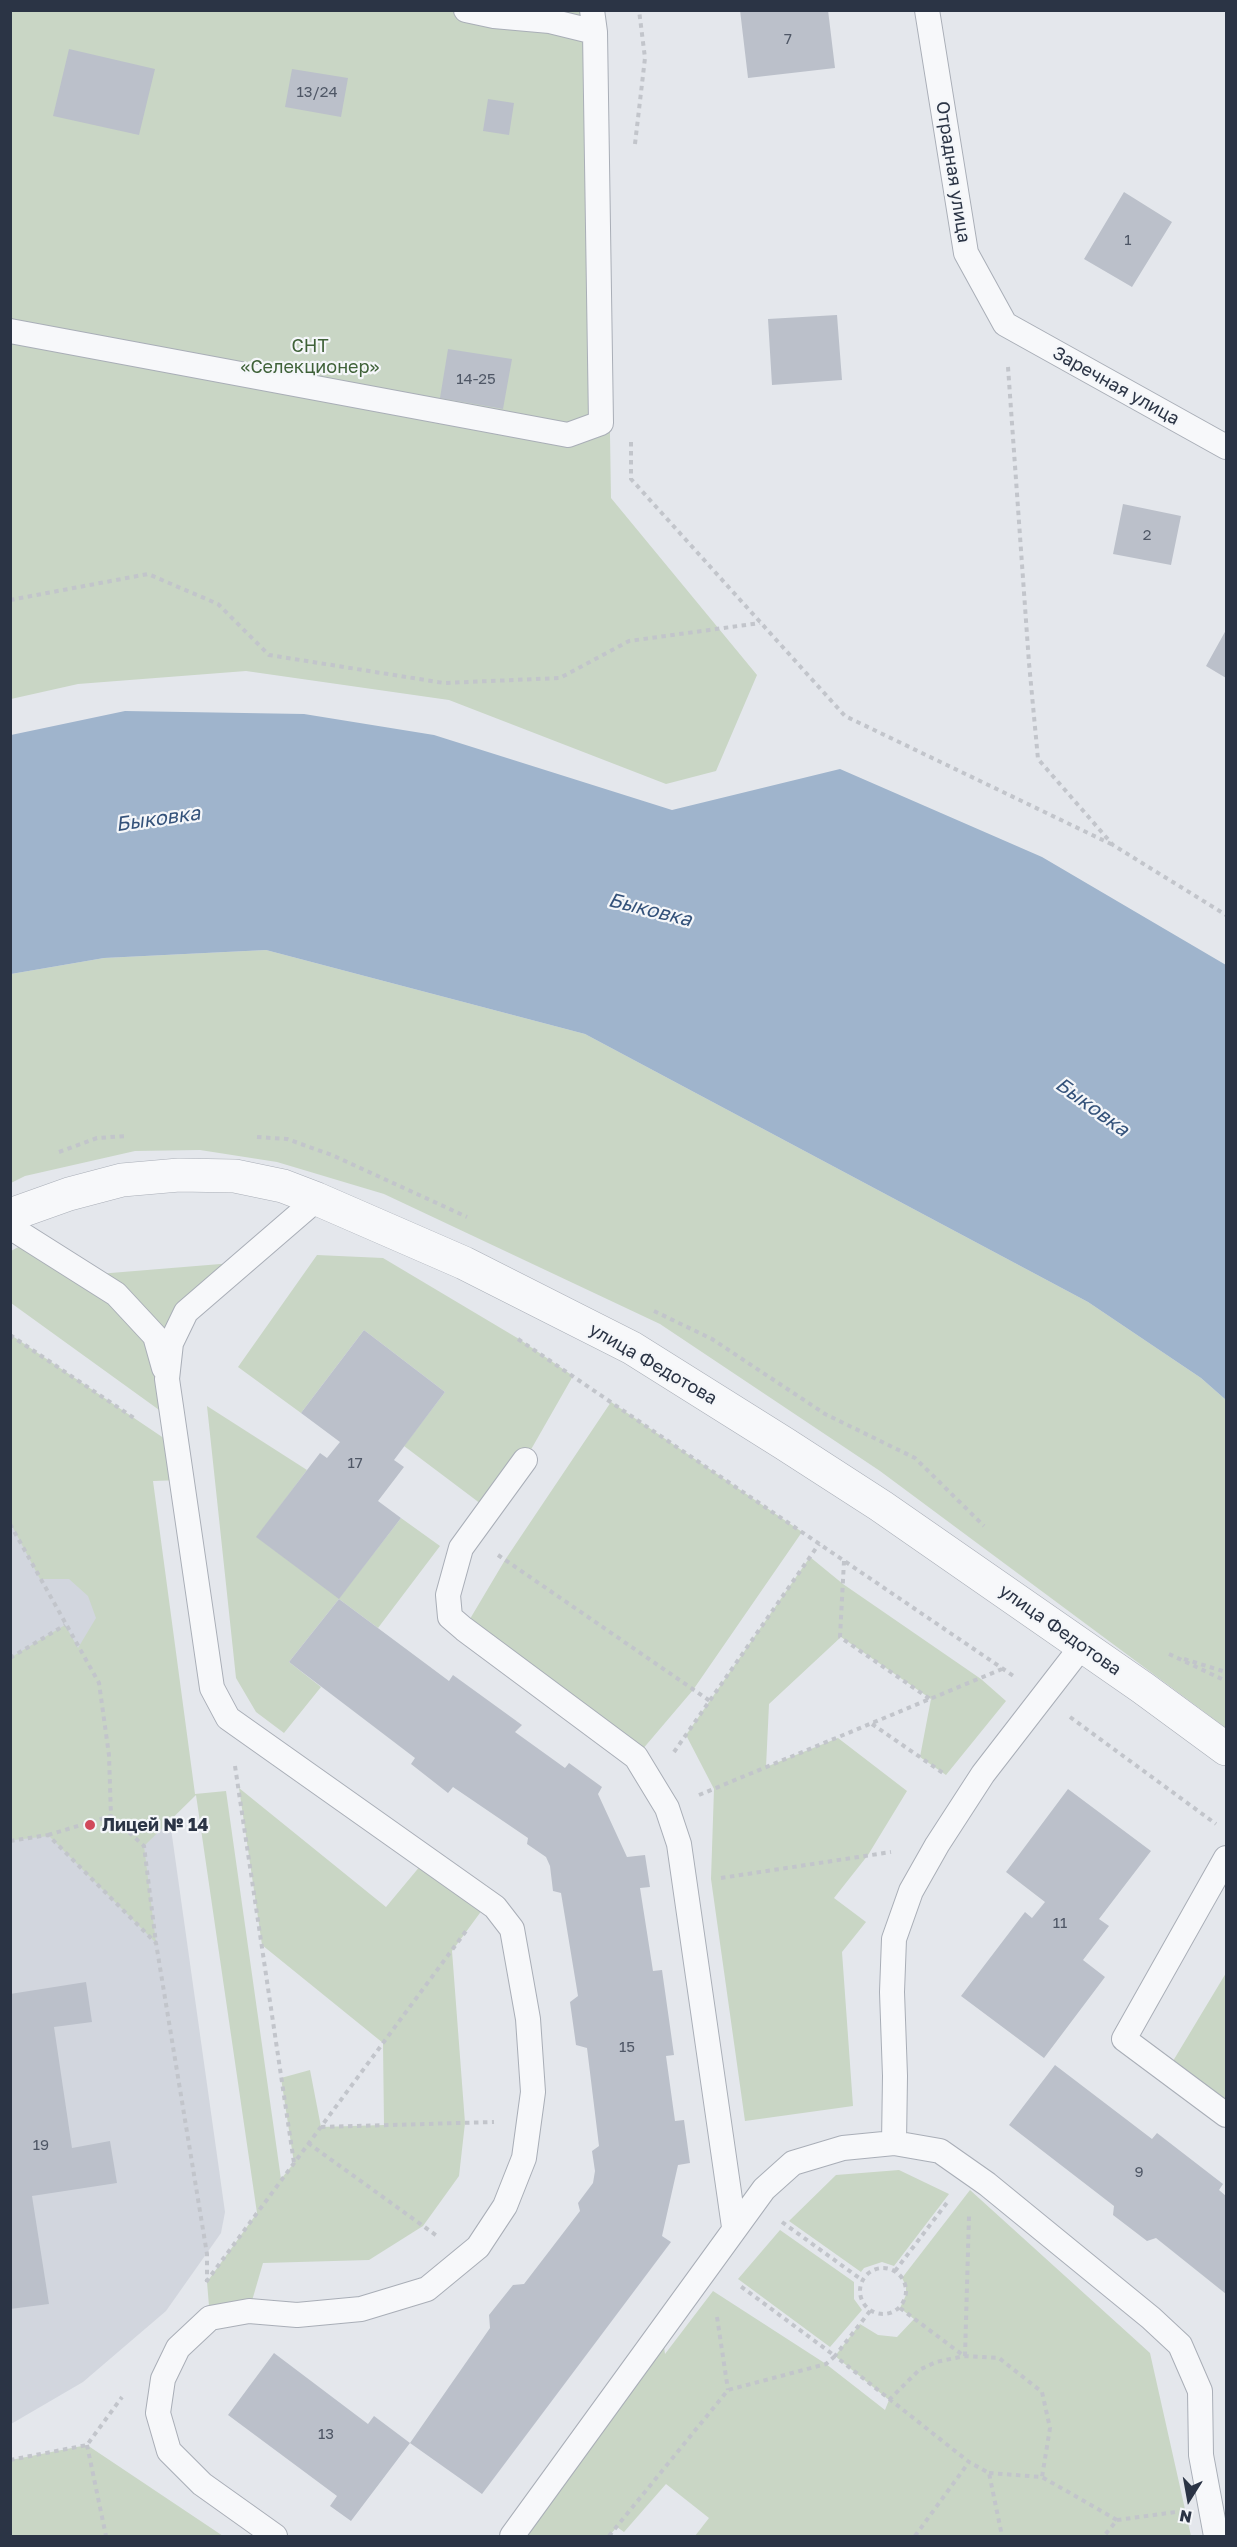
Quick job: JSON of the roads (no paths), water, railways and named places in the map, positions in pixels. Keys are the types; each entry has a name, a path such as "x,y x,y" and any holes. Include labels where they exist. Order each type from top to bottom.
{"street":[{"name":"улица Федотова","path":"10,1215 69,1194 111,1183 178,1175 234,1176 283,1186 464,1263 632,1348 881,1506 1227,1749"}],"lane":[{"path":"10,332 567,435 601,423 594,21 550,21 494,16 466,10"},
{"name":"Отрадная улица","path":"927,10 966,254 1005,324"},
{"name":"Заречная улица","path":"1005,324 1227,447"},
{"path":"167,1379 171,1342 186,1312 317,1199"},
{"path":"10,1227 116,1294 155,1336 167,1379 212,1688 228,1718 488,1902 512,1929 529,2029 533,2092 524,2158 505,2206 478,2247 428,2289 362,2308 297,2315 249,2311 210,2318 178,2348 163,2379 158,2413 170,2451 202,2484 275,2536"},
{"path":"525,1460 460,1548 448,1595 450,1617 636,1757 667,1808 679,1844 734,2227"},
{"path":"894,2144 895,2076 892,1992 894,1939 911,1891 971,1792 1082,1646"},
{"path":"1227,1858 1124,2039 1227,2115"},
{"path":"512,2536 734,2227 764,2189 794,2163 843,2148 894,2144 940,2151 1151,2318 1179,2345 1200,2391 1201,2455 1216,2536"}],"water":[{"name":"Быковка","path":"125,711 304,714 434,735 672,810 840,769 1042,857 1226,965 1226,1400 1201,1378 1088,1302 585,1034 266,950 104,958 11,974 11,735"}],"place":[{"name":"Лицей № 14","path":"90,1825"}],"park label":[{"name":"СНТ «Селекционер»","path":"310,356"}]}
